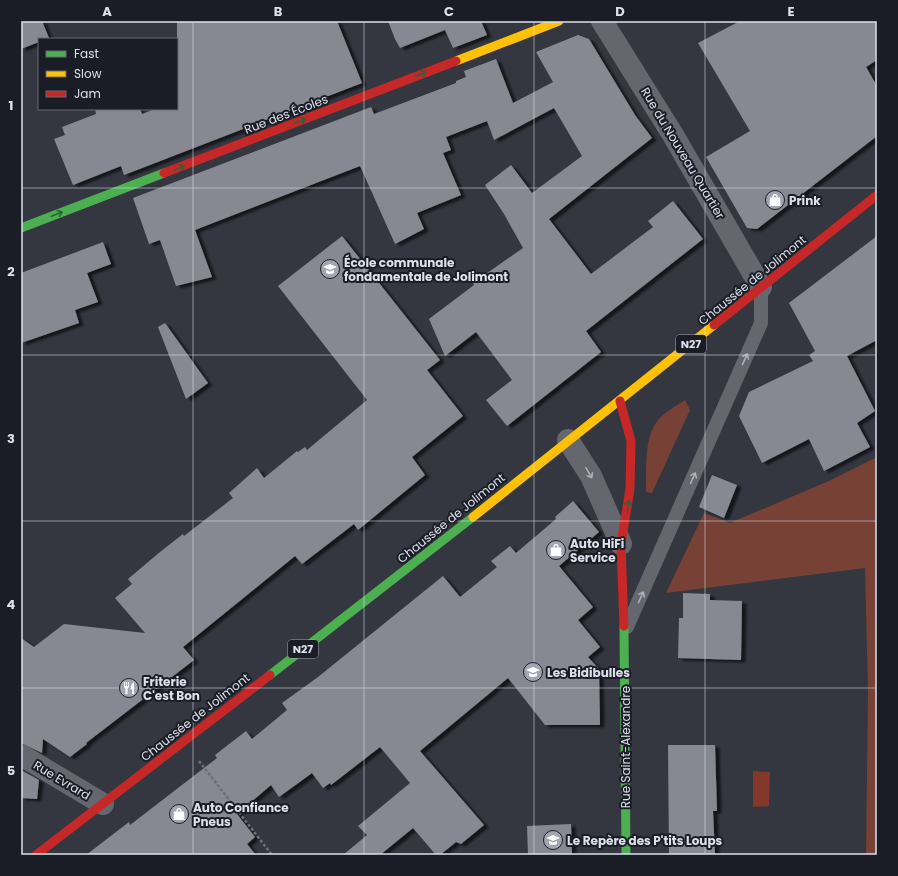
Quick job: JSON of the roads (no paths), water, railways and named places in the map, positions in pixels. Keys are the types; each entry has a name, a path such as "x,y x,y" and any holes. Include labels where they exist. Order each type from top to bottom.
{"main road":[{"name":"Rue des Écoles","path":"21,228 559,21"},
{"name":"Chaussée de Jolimont","path":"36,855 417,561 877,195"},
{"name":"Rue Saint-Alexandre","path":"620,401 631,441 630,490 621,544 625,632 626,855"}],"street":[{"name":"Rue du Nouveau Quartier","path":"602,21 673,135 761,287"},
{"name":"Rue Saint-Alexandre","path":"568,440 591,476 621,544"},
{"name":"Rue Evrard","path":"21,755 103,804"}],"lane":[{"path":"625,632 761,323 761,287"}],"place":[{"name":"Prink","path":"775,200"},
{"name":"École communale fondamentale de Jolimont","path":"330,269"},
{"name":"Auto HiFi Service","path":"556,550"},
{"name":"Les Bidibulles","path":"533,672"},
{"name":"Friterie C'est Bon","path":"129,688"},
{"name":"Auto Confiance Pneus","path":"179,814"},
{"name":"Le Repère des P'tits Loups","path":"553,840"}]}
